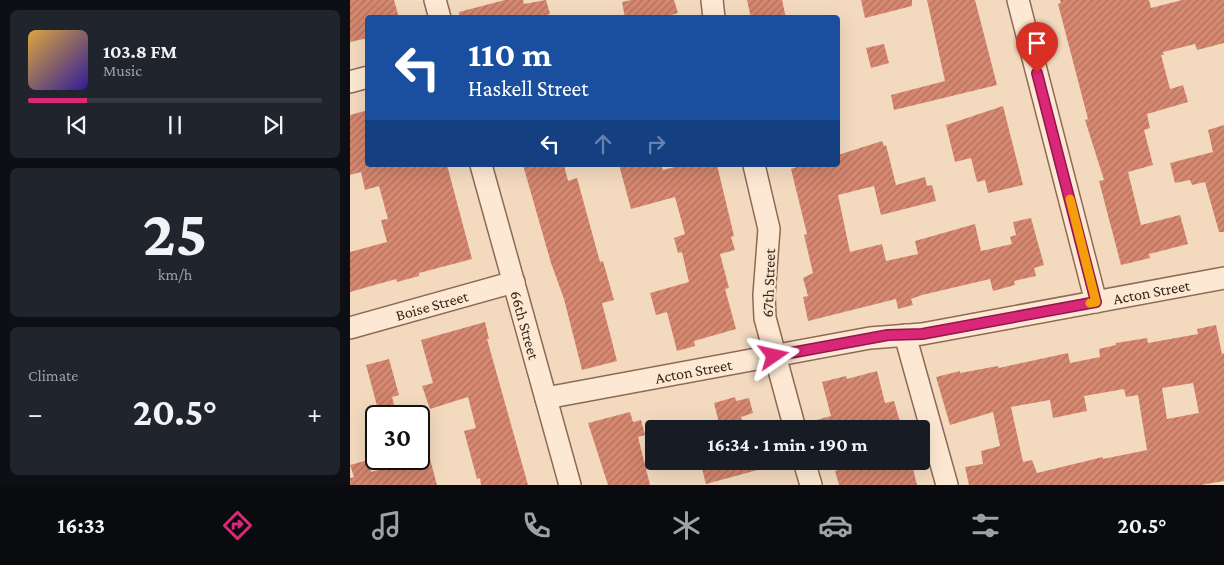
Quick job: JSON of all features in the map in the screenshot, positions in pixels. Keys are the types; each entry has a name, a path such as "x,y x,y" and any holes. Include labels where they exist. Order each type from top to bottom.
{"street":[{"path":"435,0 439,15"},
{"path":"712,0 714,15"},
{"path":"1018,0 1096,302"},
{"path":"350,82 365,78"},
{"name":"66th Street","path":"482,167 570,485"},
{"name":"67th Street","path":"754,167 769,229 765,310 774,356 792,420"},
{"name":"Acton Street","path":"546,398 888,335 922,334 1224,278"},
{"name":"Boise Street","path":"350,328 514,282"},
{"path":"905,335 948,485"},
{"path":"807,470 811,485"}],"building":[{"path":"350,0 394,0 398,15 365,15 365,39 350,42"},
{"path":"505,0 523,0 524,4 546,0 550,14 459,15 459,12"},
{"path":"631,0 674,0 678,13 671,15 624,15 622,2"},
{"path":"747,0 782,0 785,15 750,15"},
{"path":"861,0 912,0 912,6 865,18"},
{"path":"927,0 975,0 997,85 894,110 891,95 945,81"},
{"path":"1060,0 1149,0 1151,8 1182,0 1224,0 1224,43 1197,50 1195,44 1163,52 1164,55 1161,55 1170,89 1183,85 1188,102 1147,114 1150,128 1144,130 1153,165 1128,172 1141,225 1180,215 1188,244 1149,254 1150,258 1121,265 1099,181 1104,180 1085,120 1088,119 1058,4 1061,3"},
{"path":"884,44 889,63 871,68 866,48"},
{"path":"1003,106 1023,185 988,193 985,180 977,182 971,158 955,162 946,125"},
{"path":"365,111 365,167 448,167 472,259 419,273 419,276 397,282 396,279 350,292 350,252 387,242 381,220 388,219 379,186 365,190 361,172 350,175 350,115"},
{"path":"1224,125 1224,232 1219,232 1205,182 1192,185 1190,180 1175,183 1170,163 1213,152 1208,130"},
{"path":"882,141 884,146 886,145 896,185 925,177 927,186 932,185 936,201 881,215 874,186 838,195 850,252 882,244 886,261 918,254 915,241 975,224 981,251 1012,244 1010,237 1016,235 1013,222 1031,218 1044,265 1034,268 1036,276 1014,281 1015,285 993,291 990,279 922,295 911,299 913,305 898,309 896,299 808,321 803,297 808,296 803,278 813,273 804,235 807,234 791,169 796,167 840,167 840,154"},
{"path":"524,167 564,167 568,181 577,178 600,262 603,261 614,300 602,303 617,361 582,370 564,299 551,263"},
{"path":"620,167 662,167 663,170 674,167 717,167 734,236 731,237 735,250 720,254 729,288 725,289 736,329 694,341 695,346 677,351 667,312 656,315 650,293 689,282 682,252 678,253 674,238 685,234 675,197 631,209"},
{"path":"485,322 489,339 487,339 528,485 481,485 480,478 477,479 464,431 476,428 468,397 430,409 422,386 433,383 421,340"},
{"path":"1216,325 1222,354 1224,353 1224,481 1201,485 969,485 965,467 983,464 981,451 1000,446 993,412 950,425 936,377 960,371 960,373 998,366 999,368 1068,353 1070,363 1100,357 1099,349 1116,345 1116,343 1147,338 1148,343 1198,334 1197,329","holes":["1193,383 1199,413 1167,419 1162,388","1124,389 1126,397 1138,395 1147,450 1103,459 1103,457 1037,473 1032,460 1023,462 1011,407 1050,400 1053,418 1087,411 1084,396"]},
{"path":"389,359 399,395 392,397 394,405 377,405 366,365"},
{"path":"877,371 885,403 894,401 899,420 817,420 831,416 822,382 846,376 847,379"},
{"path":"735,397 736,401 749,398 753,413 741,417 742,420 718,420 714,403"},
{"path":"630,412 633,422 641,420 645,435 638,437 650,485 608,485 588,423"},
{"path":"430,459 437,485 350,485 350,478 354,477 350,465 365,461 365,470 370,470 371,472 378,470 430,470"},
{"path":"702,470 757,470 706,484"},
{"path":"913,470 917,485 839,485 835,471"}],"slow traffic":[{"path":"1070,199 1096,302 1090,303"}],"route":[{"path":"774,356 888,335 922,334 1096,302 1037,73"}]}
